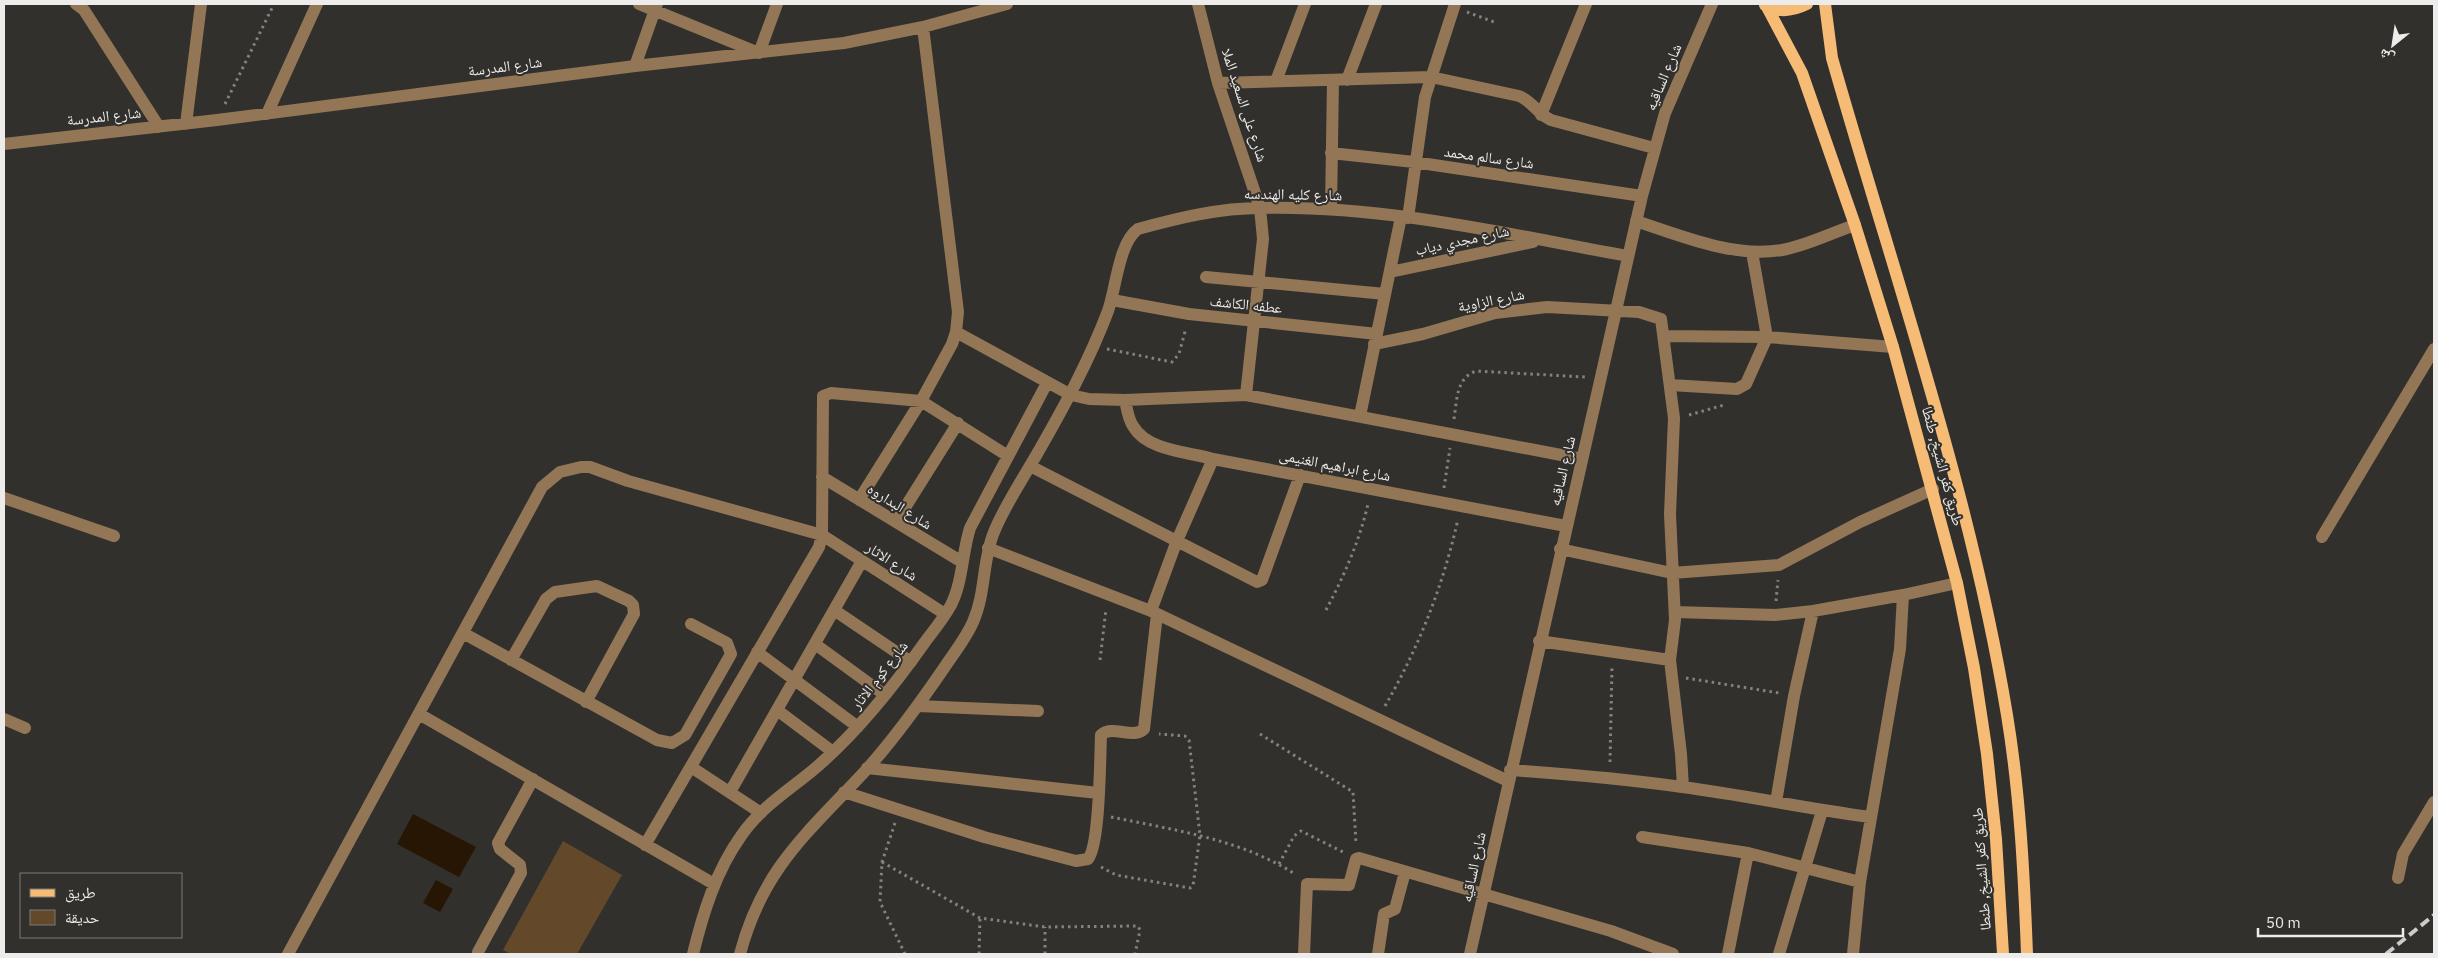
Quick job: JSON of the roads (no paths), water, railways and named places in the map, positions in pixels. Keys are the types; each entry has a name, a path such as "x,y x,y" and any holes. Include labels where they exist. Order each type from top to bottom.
{"main road":[{"path":"1765,5 1781,11 1796,10 1807,4"},
{"name":"طريق كفر الشيخ, طنطا","path":"1824,4 1832,58 1936,407 1995,648 2016,786 2023,856 2027,954"},
{"name":"طريق كفر الشيخ, طنطا","path":"1765,5 1802,73 1855,225 1894,347 1957,583 1974,668 1987,754 1996,839 2003,954"}],"street":[{"path":"186,124 200,4"},
{"path":"267,114 317,4"},
{"path":"639,4 655,8 759,53 777,4"},
{"name":"شارع المدرسة","path":"4,144 267,114 635,66 844,43 923,27 1007,4"},
{"name":"شارع على السعيد الملا","path":"1198,4 1218,83 1260,208 1263,239 1246,395"},
{"path":"1276,81 1304,4"},
{"path":"1347,80 1376,4"},
{"path":"1541,115 1586,4"},
{"name":"شارع الساقيه","path":"1470,954 1560,549 1654,148 1665,113 1712,4"},
{"path":"1360,416 1385,294 1404,217 1425,97 1450,5"},
{"path":"83,6 159,127"},
{"path":"635,66 655,8"},
{"path":"859,500 921,401 956,332 958,312 923,27"},
{"path":"1218,83 1431,77 1519,96 1529,102 1541,115 1654,148"},
{"path":"1331,209 1333,80"},
{"name":"شارع سالم محمد","path":"1331,153 1414,162 1642,196"},
{"name":"شارع كليه الهندسه","path":"1071,395 1094,346 1112,300 1128,239 1138,229 1192,216 1260,208 1331,209 1404,217 1628,256"},
{"path":"1636,221 1704,242 1752,252 1783,250 1855,225"},
{"name":"شارع مجدي دياب","path":"1390,272 1541,240"},
{"path":"1670,385 1741,389 1747,382 1767,338 1752,252"},
{"path":"1206,277 1385,294"},
{"name":"عطفه الكاشف","path":"1112,300 1189,314 1254,321 1376,339"},
{"name":"شارع الزاوية","path":"1376,339 1422,334 1495,313 1547,307 1639,312 1659,317 1662,322 1664,336"},
{"path":"956,332 1071,395 1089,399 1125,400 1246,395 1582,459"},
{"path":"1683,787 1670,660 1675,612 1670,514 1674,418 1664,336 1767,338 1894,347"},
{"path":"2322,537 2434,349"},
{"name":"شارع كوم الاثار","path":"693,954 714,884 726,858 742,834 761,812 833,752 858,727 911,662 945,614 956,592 970,528 1048,383"},
{"path":"645,845 816,553 822,535 822,399 825,394 921,401 1008,456"},
{"path":"740,954 756,906 772,876 791,849 867,768 918,706 972,624 982,594 988,548 1002,515 1071,395"},
{"name":"شارع ابراهيم الغنيمى","path":"1125,400 1132,426 1147,440 1213,458 1566,526"},
{"path":"896,522 958,423"},
{"path":"844,792 984,837 1076,861 1088,859 1093,851 1097,814 1101,735 1107,732 1141,732 1144,729 1154,613 1176,543 1213,458"},
{"path":"1030,466 1176,543 1256,582 1262,580 1300,475"},
{"name":"شارع الاثار","path":"288,954 420,714 542,486 555,475 571,468 590,467 628,481 822,535 945,614"},
{"name":"شارع البداروه","path":"822,476 962,562"},
{"path":"1560,549 1672,573 1779,564 1860,522 1933,489"},
{"path":"4,498 114,536"},
{"path":"988,548 1108,593 1154,613 1377,719 1509,776 1610,778 1683,787 1822,811 1871,817"},
{"path":"730,792 862,561"},
{"path":"1675,612 1775,615 1813,611 1957,583"},
{"path":"511,660 546,599 555,592 596,586 629,601 633,605 634,614 586,702"},
{"path":"1853,954 1860,882 1900,649 1903,595"},
{"path":"834,610 911,662"},
{"path":"1776,802 1794,696 1813,611"},
{"path":"463,633 664,743 680,740 685,735 731,654 727,643 691,624"},
{"path":"1539,641 1612,650 1670,660"},
{"path":"815,644 885,695"},
{"path":"757,652 858,727"},
{"path":"918,706 1038,711"},
{"path":"777,710 833,752"},
{"path":"420,714 714,884"},
{"path":"4,720 25,728"},
{"path":"691,767 761,812"},
{"path":"867,768 1098,793"},
{"path":"478,952 521,873 520,865 500,849 498,843 533,780"},
{"path":"2398,878 2403,854 2434,802"},
{"path":"1779,954 1822,811"},
{"path":"1642,837 1748,853 1860,882"},
{"path":"1728,954 1748,853"},
{"path":"1304,954 1308,883 1349,885 1356,859 1611,931 1674,954"},
{"path":"1378,954 1384,914 1395,910 1405,872"}],"railway":[{"path":"2386,954 2434,915"}]}
